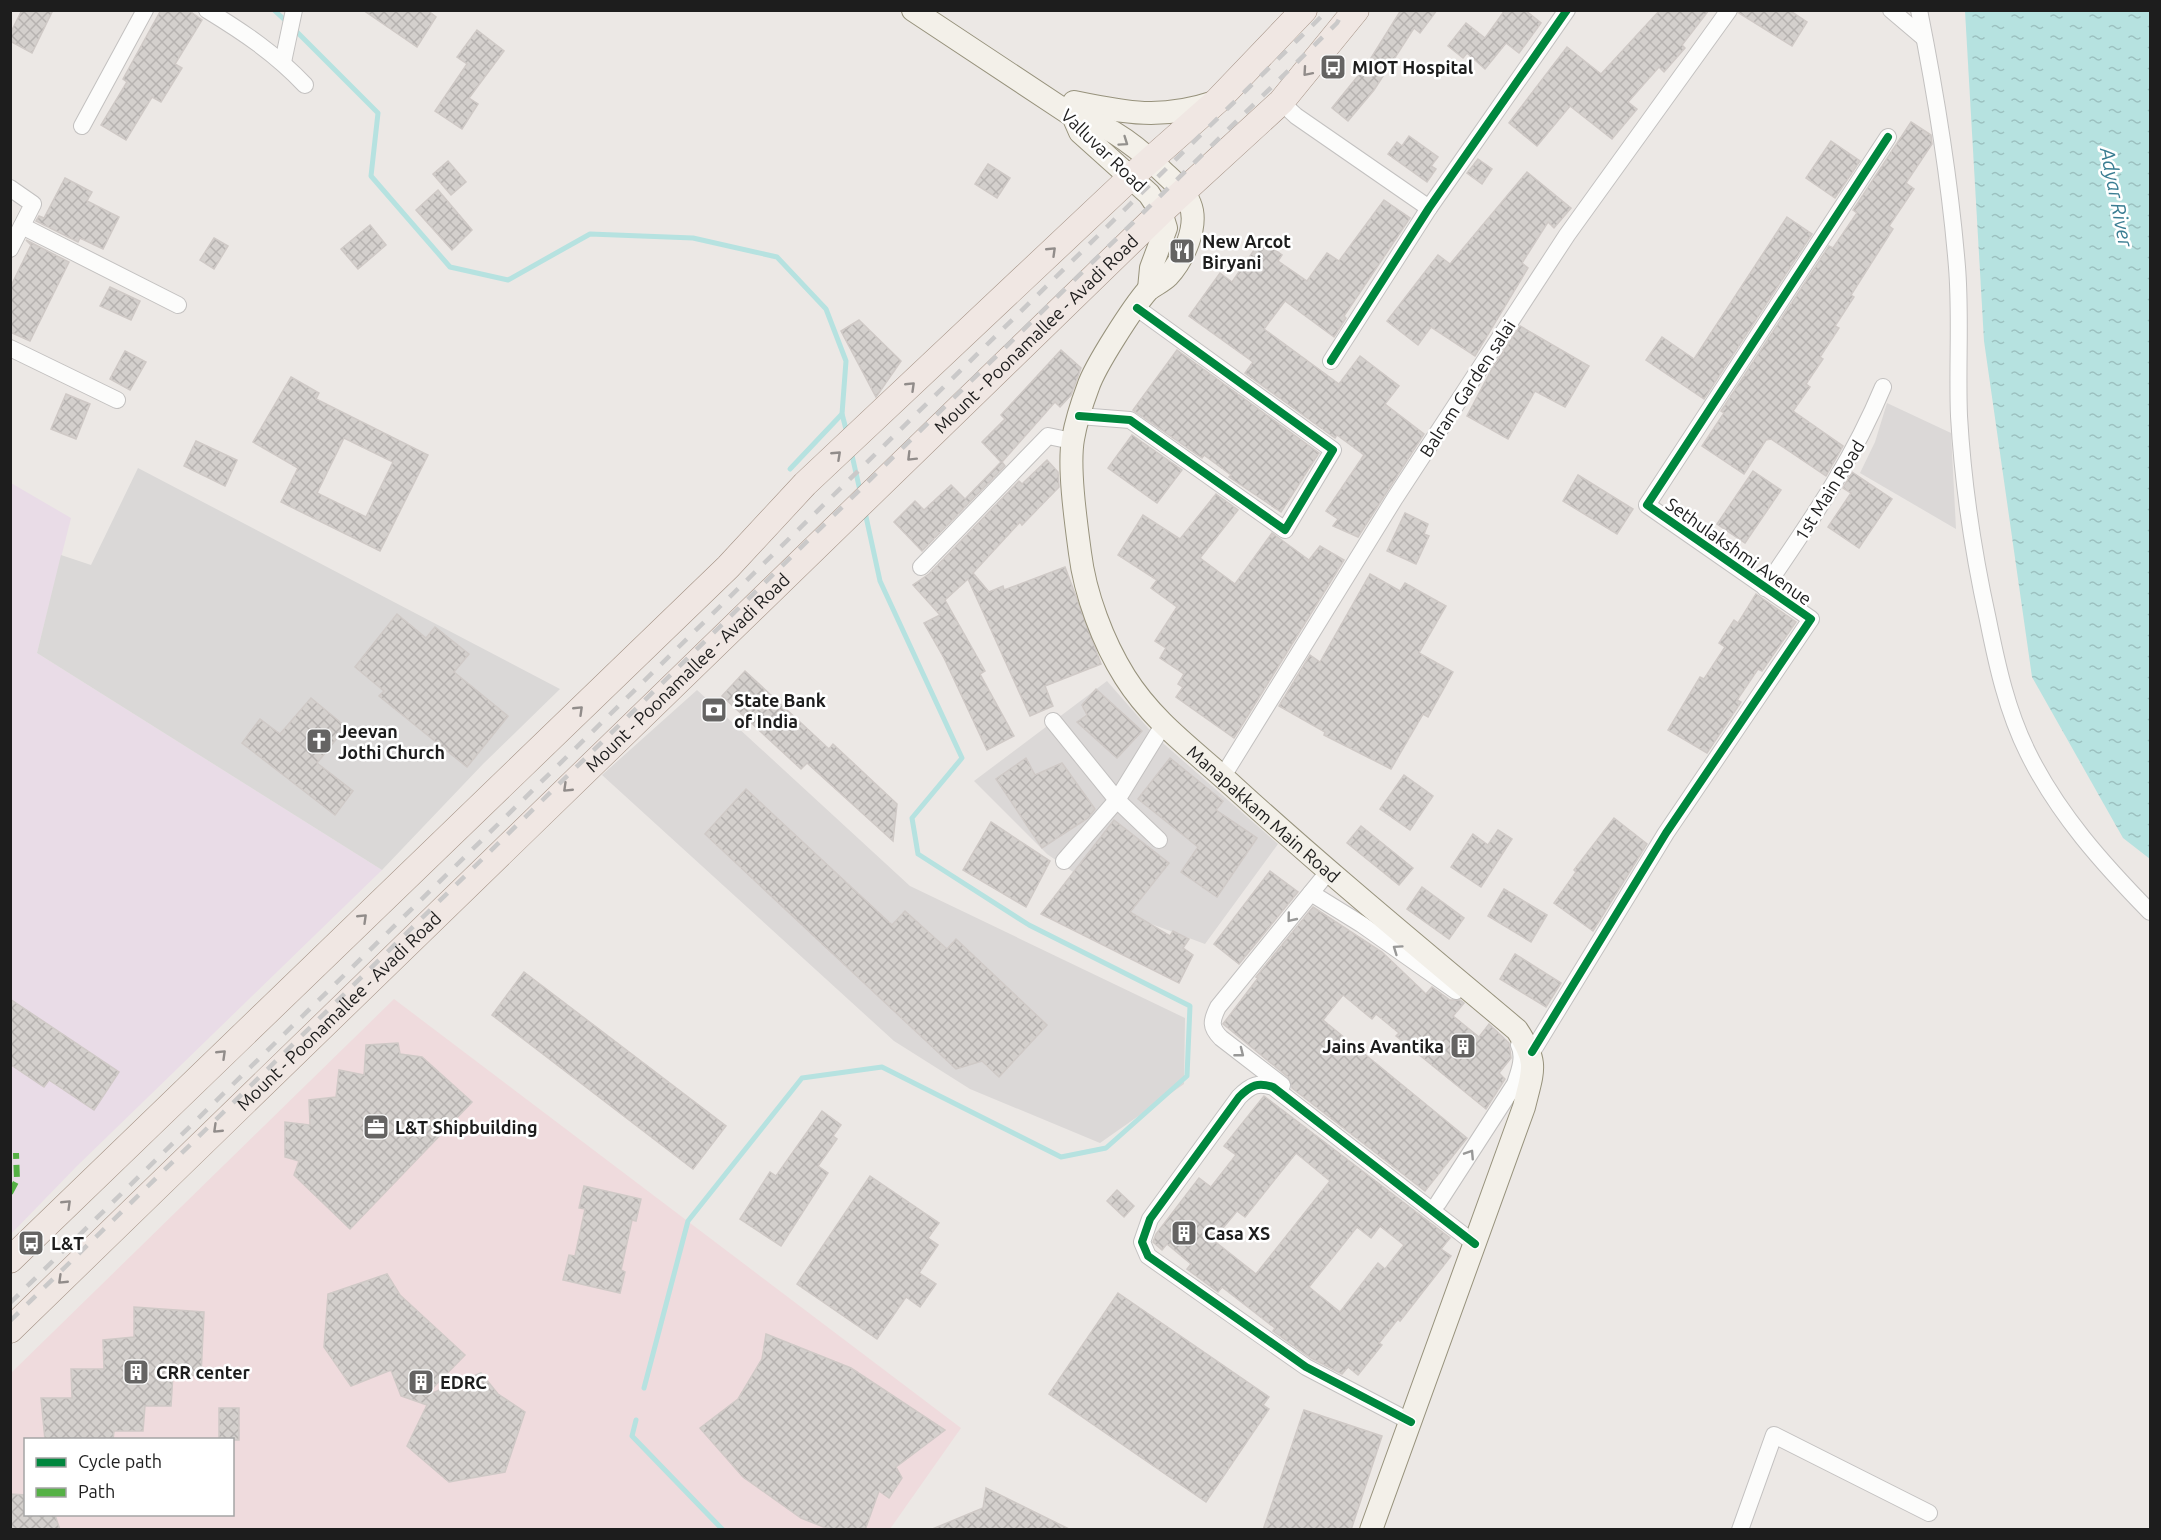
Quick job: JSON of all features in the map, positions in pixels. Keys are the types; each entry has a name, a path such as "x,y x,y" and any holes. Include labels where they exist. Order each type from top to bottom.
{"main road":[{"name":"Valluvar Road","path":"913,10 1073,116 1080,132 1149,194 1161,212"},
{"path":"10,1260 728,567 805,484 1131,177 1217,101 1304,10"},
{"name":"Mount - Poonamallee - Avadi Road","path":"10,1330 835,528 888,480 1161,212 1281,102 1356,10"},
{"path":"1043,96 1117,111 1166,114 1187,111 1217,101"},
{"name":"Manapakkam Main Road","path":"1073,116 1094,120 1150,160 1183,192 1191,205 1192,215 1189,239 1167,278 1143,298 1092,376 1072,441 1075,512 1081,560 1099,623 1124,676 1162,727 1222,776 1328,872 1517,1030 1532,1052"},
{"path":"1143,298 1166,228 1161,212"},
{"path":"1371,1530 1524,1107 1533,1068 1532,1052"}],"street":[{"path":"82,126 145,10"},
{"path":"207,10 252,38 283,62 305,85"},
{"path":"283,62 294,10"},
{"path":"1331,360 1429,208 1567,10"},
{"name":"Balram Garden salai","path":"1222,776 1395,498 1568,235 1729,10"},
{"path":"1891,10 1924,38"},
{"path":"1919,10 1938,111 1957,268 1959,415 1965,493 1974,554 2002,687 2028,753 2075,829 2102,862 2151,912"},
{"path":"1281,102 1296,116 1429,208"},
{"name":"Sethulakshmi Avenue","path":"1532,1052 1666,833 1811,618 1647,505 1888,138"},
{"path":"10,188 33,204 10,249"},
{"path":"22,226 178,305"},
{"path":"1079,416 1130,420 1285,530 1333,450 1143,298"},
{"path":"10,348 117,400"},
{"name":"1st Main Road","path":"1765,588 1836,484 1863,435 1883,387"},
{"path":"921,567 1048,436 1072,441"},
{"path":"1053,722 1117,800 1159,840"},
{"path":"1064,861 1117,800 1162,727"},
{"path":"1328,872 1218,1007 1211,1020 1214,1030 1438,1203 1477,1239"},
{"path":"1311,893 1361,924 1471,1003 1521,1050 1521,1066 1515,1084 1438,1203"},
{"path":"1411,1422 1306,1367 1148,1256 1142,1242 1150,1219 1239,1097 1250,1086 1261,1083 1274,1087 1477,1239"},
{"path":"1740,1530 1774,1435 1929,1513"}],"shaded area":[{"path":"1887,403 1951,433 1956,529 1860,473 1875,442"},
{"path":"138,468 560,689 483,764 382,870 37,653 61,555 91,565"},
{"path":"11,483 71,518 37,653 382,870 76,1167 11,1234"},
{"path":"1107,681 1156,737 1278,844 1205,944 1146,922 1047,854 974,781"},
{"path":"697,690 910,886 1185,1018 1184,1084 1100,1143 970,1089 894,1041 602,775"},
{"path":"394,999 961,1428 890,1529 11,1530 11,1373"}],"water":[{"name":"Adyar River","path":"1965,11 2150,11 2150,859 2123,838 2032,677 1984,341"}],"building":[{"path":"22,10 53,10 32,53 10,41 10,34"},
{"path":"161,10 188,10 202,20 175,64 182,68 161,102 152,97 126,140 101,125 127,82 123,79"},
{"path":"363,10 427,10 436,17 417,47"},
{"path":"1401,10 1437,10 1420,33 1414,28 1374,90 1348,121 1332,108 1366,66"},
{"path":"1505,10 1525,10 1541,23 1519,53 1506,43 1485,69 1467,53 1463,58 1448,46 1466,23 1485,38"},
{"path":"1660,10 1709,10 1682,45 1685,48 1664,72 1659,67 1628,102 1637,109 1612,139 1570,106 1537,146 1509,123 1567,47 1601,74"},
{"path":"1739,10 1789,10 1807,22 1792,46 1739,13"},
{"path":"477,30 504,51 469,98 478,104 462,129 435,111 467,64 457,57"},
{"path":"1911,122 1931,135 1932,144 1906,183 1914,189 1889,226 1893,229 1851,295 1854,297 1835,326 1839,328 1820,357 1823,359 1806,384 1810,387 1793,411 1843,446 1826,476 1771,439 1766,440 1744,474 1702,446 1724,413 1721,411 1829,246 1833,248 1857,213 1853,210"},
{"path":"1409,136 1438,157 1431,166 1436,169 1427,182 1388,154 1397,142 1402,146"},
{"path":"1831,141 1860,161 1835,198 1806,178"},
{"path":"1478,159 1492,169 1482,184 1467,173"},
{"path":"448,161 466,182 451,195 433,174"},
{"path":"988,164 1010,178 997,198 975,184"},
{"path":"1527,172 1571,208 1554,228 1548,222 1522,263 1528,268 1475,356 1431,327 1418,345 1387,321 1438,255 1450,264"},
{"path":"65,178 92,192 87,201 119,217 103,249 80,238 78,242 36,221 39,216 44,218"},
{"path":"438,190 472,230 452,250 416,210"},
{"path":"1384,200 1410,218 1344,316 1346,318 1334,337 1285,301 1264,329 1339,384 1360,356 1399,386 1385,404 1424,434 1358,537 1333,526 1338,519 1326,511 1364,455 1337,435 1335,438 1245,373 1253,362 1189,316 1220,273 1232,282 1261,240 1282,255 1278,261 1307,281 1327,253 1339,261"},
{"path":"1787,217 1812,234 1704,399 1646,360 1662,337 1694,359"},
{"path":"370,225 386,245 358,269 341,249"},
{"path":"214,238 228,246 214,269 200,260"},
{"path":"26,240 69,262 30,341 10,332 10,288 31,245"},
{"path":"110,287 140,301 131,320 100,306"},
{"path":"859,320 901,361 876,397 841,331"},
{"path":"1520,326 1589,366 1565,407 1535,391 1508,439 1467,416 1493,367"},
{"path":"1061,350 1081,368 1071,395 1060,407 1055,402 1002,462 1005,466 922,551 894,522 915,501 924,510 951,485 965,499 1001,462 982,442 1005,419 1001,415"},
{"path":"1177,350 1319,453 1281,512 1229,477 1231,475 1204,455 1202,458 1133,410"},
{"path":"125,351 146,362 130,390 110,379"},
{"path":"291,377 319,393 316,399 428,455 380,551 281,502 298,468 253,442","holes":["344,438 393,462 366,517 317,493"]},
{"path":"66,394 90,404 76,439 51,429"},
{"path":"1132,435 1182,470 1157,503 1108,468"},
{"path":"196,441 237,460 225,486 184,466"},
{"path":"1047,460 1058,472 1059,487 1022,525 1020,522 973,573 989,592 1003,586 1004,590 1065,567 1101,664 1045,686 1053,706 1030,716 968,579 945,600 985,671 980,674 1014,736 987,750 944,658 924,623 940,615 913,585 929,574 1019,481 1022,484"},
{"path":"1753,471 1781,490 1745,543 1717,524"},
{"path":"1852,472 1892,499 1859,548 1828,527 1851,493 1843,488"},
{"path":"1578,475 1633,509 1617,534 1563,501"},
{"path":"1216,494 1238,510 1200,558 1235,584 1272,533 1309,560 1320,546 1344,560 1234,738 1176,697 1183,687 1178,684 1184,674 1160,658 1166,648 1155,641 1177,607 1151,588 1157,580 1118,555 1143,515 1180,539"},
{"path":"1405,513 1428,524 1424,534 1429,536 1416,564 1387,551"},
{"path":"1370,574 1400,591 1405,583 1446,606 1419,653 1453,672 1428,717 1423,714 1391,769 1324,735 1325,732 1279,706 1310,655 1320,662"},
{"path":"1756,594 1796,622 1762,671 1758,669 1737,700 1741,702 1707,753 1668,730 1700,677 1704,679 1725,647 1719,643 1734,620 1738,623"},
{"path":"397,614 426,638 435,627 469,654 454,672 508,716 467,767 379,696 384,691 355,667"},
{"path":"745,671 829,749 833,744 897,804 893,841 807,763 801,769 722,696"},
{"path":"1096,689 1142,731 1117,758 1077,722 1087,715 1082,705"},
{"path":"311,698 346,727 317,763 353,791 335,815 242,743 260,719 280,734"},
{"path":"1026,758 1035,775 1062,763 1095,809 1088,818 1042,848 996,779"},
{"path":"1170,758 1223,801 1216,810 1257,838 1217,897 1181,872 1198,847 1138,799"},
{"path":"1404,775 1433,796 1410,830 1380,809"},
{"path":"746,789 892,925 905,911 947,949 956,939 1047,1025 999,1077 982,1061 956,1069 705,834"},
{"path":"1614,818 1647,844 1593,931 1554,903 1576,872 1574,870"},
{"path":"1114,820 1169,863 1130,912 1170,936 1173,931 1189,939 1183,948 1193,955 1179,983 1041,914"},
{"path":"991,822 1050,861 1026,907 963,870"},
{"path":"1361,826 1413,868 1399,885 1347,843"},
{"path":"1498,830 1512,839 1481,887 1451,867 1473,834 1488,845"},
{"path":"1270,871 1298,892 1239,964 1214,944"},
{"path":"1422,887 1464,918 1449,939 1407,909"},
{"path":"1504,889 1547,915 1531,942 1488,916"},
{"name":"Jains Avantika","path":"1313,907 1382,952 1426,994 1432,987 1450,1000 1460,1000 1464,1003 1453,1016 1479,1037 1489,1024 1509,1043 1511,1058 1499,1073 1505,1079 1486,1109 1396,1036 1399,1033 1376,1014 1372,1019 1343,995 1323,1020 1467,1138 1425,1191 1292,1088 1288,1077 1223,1024 1258,978 1256,977"},
{"path":"1515,954 1561,983 1546,1007 1500,979"},
{"path":"524,972 726,1126 693,1169 492,1015"},
{"path":"10,999 119,1072 94,1110 49,1080 44,1087 10,1064"},
{"path":"398,1043 400,1054 422,1057 472,1102 350,1229 294,1175 299,1161 285,1157 285,1122 310,1125 309,1100 336,1097 339,1070 364,1075 366,1045"},
{"name":"Casa XS","path":"1264,1096 1450,1238 1441,1249 1451,1256 1400,1321 1398,1319 1379,1343 1382,1345 1358,1375 1348,1367 1342,1374 1311,1358 1273,1331 1275,1328 1222,1287 1218,1292 1187,1269 1191,1264 1167,1244 1162,1250 1153,1242 1156,1234 1199,1178 1211,1187 1236,1155 1224,1146","holes":["1296,1153 1330,1181 1256,1274 1213,1240 1237,1211 1245,1217","1380,1226 1404,1245 1385,1269 1378,1263 1340,1312 1309,1287 1357,1227 1371,1238"]},
{"path":"822,1111 841,1125 833,1136 837,1139 818,1166 828,1173 781,1246 740,1219 770,1172 776,1176"},
{"path":"870,1176 939,1223 928,1238 938,1245 919,1273 936,1284 920,1307 906,1297 877,1339 797,1284"},
{"path":"584,1186 641,1199 636,1221 632,1220 621,1270 625,1272 620,1293 563,1280 569,1255 575,1256 585,1209 579,1208"},
{"path":"1117,1190 1134,1206 1124,1217 1107,1201"},
{"name":"EDRC","path":"387,1274 400,1295 465,1355 425,1396 481,1373 498,1394 525,1412 505,1472 449,1482 407,1446 427,1405 401,1396 391,1370 351,1386 324,1347 328,1294"},
{"path":"1118,1293 1269,1397 1263,1405 1269,1409 1206,1502 1049,1394"},
{"name":"CRR center","path":"134,1307 204,1312 201,1376 173,1374 171,1406 145,1406 143,1431 114,1431 113,1438 45,1438 41,1398 72,1398 71,1369 104,1369 103,1340 134,1337"},
{"path":"766,1334 851,1368 945,1430 896,1467 902,1478 889,1498 879,1491 865,1530 831,1530 801,1518 743,1477 700,1428 738,1399 762,1359"},
{"path":"219,1408 239,1408 239,1440 219,1438"},
{"path":"1304,1410 1382,1436 1351,1530 1263,1530"},
{"path":"986,1488 1071,1530 930,1530 983,1508"},
{"path":"10,1494 24,1495 24,1516 55,1516 60,1530 10,1530"}],"waterway":[{"path":"274,10 287,22"},
{"path":"294,29 378,113 371,176 450,267 508,280 590,234 693,238 777,257 826,309 846,361 842,414 847,433"},
{"path":"790,469 842,414"},
{"path":"851,451 861,495"},
{"path":"644,1388 688,1221 802,1078 882,1067 1061,1157 1106,1148 1187,1076 1190,1006 1029,925 918,854 912,818 962,758 880,581 865,512"},
{"path":"636,1420 632,1436 723,1530"}],"railway":[{"path":"10,1303 1328,10"},
{"path":"10,1321 1337,23 1344,10"}],"marked path":[{"path":"10,1193 17,1180 16,1153"}],"cycle path":[{"path":"1331,361 1429,208 1567,10"},
{"path":"1532,1052 1666,833 1811,619 1647,505 1888,137"},
{"path":"1079,416 1130,420 1285,530 1333,450 1137,308"},
{"path":"1411,1422 1306,1367 1148,1256 1142,1242 1150,1219 1239,1097 1251,1087 1263,1085 1273,1087 1475,1244"}],"place":[{"name":"MIOT Hospital","path":"1333,67"},
{"name":"New Arcot Biryani","path":"1182,251"},
{"name":"State Bank of India","path":"714,710"},
{"name":"Jeevan Jothi Church","path":"319,741"},
{"name":"Jains Avantika","path":"1463,1046"},
{"name":"L&T Shipbuilding","path":"376,1127"},
{"name":"Casa XS","path":"1184,1233"},
{"name":"L&T","path":"31,1243"},
{"name":"CRR center","path":"136,1372"},
{"name":"EDRC","path":"421,1382"}]}
